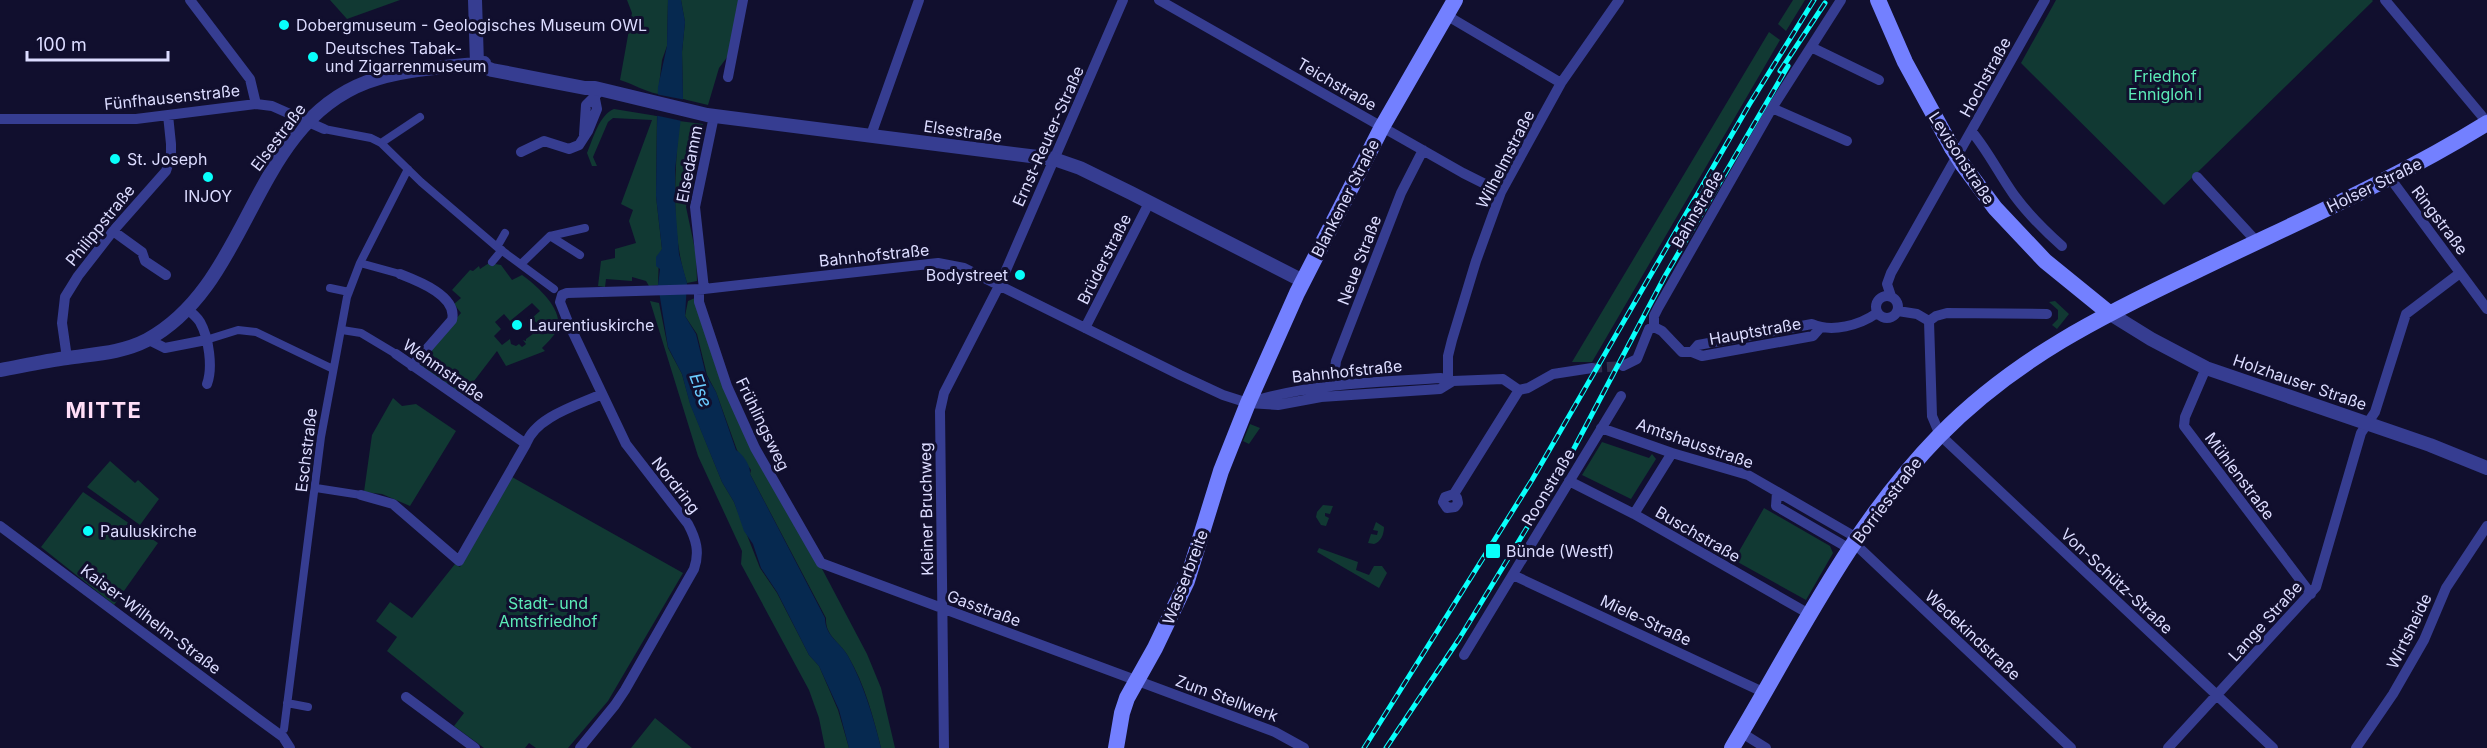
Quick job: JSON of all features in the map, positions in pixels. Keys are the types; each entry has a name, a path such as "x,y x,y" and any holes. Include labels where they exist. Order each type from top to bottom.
{"main road":[{"name":"Blankener Straße","path":"1248,403 1303,281 1382,127 1455,0"},
{"name":"Levisonstraße","path":"1878,0 1905,62 1963,165 1995,208 2045,261 2109,313"},
{"name":"Holser Straße","path":"2109,313 2390,178 2487,122"},
{"name":"Borriesstraße","path":"1732,748 1854,543 1888,494 1940,435 1963,413 2025,364 2070,334 2109,313"},
{"name":"Wasserbreite","path":"1116,748 1122,713 1169,621 1187,580 1221,471 1248,403"}],"street":[{"path":"190,0 250,79 256,105"},
{"path":"475,0 477,64"},
{"path":"728,77 743,0"},
{"path":"872,135 919,0"},
{"name":"Ernst-Reuter-Straße","path":"1000,284 1124,0"},
{"name":"Teichstraße","path":"1159,0 1501,192"},
{"name":"Wilhelmstraße","path":"1448,383 1448,356 1452,340 1476,261 1501,192 1561,83 1619,0"},
{"name":"Bahnstraße","path":"1654,327 1654,316 1658,308 1772,108 1841,0"},
{"name":"Hochstraße","path":"1891,296 1887,284 1892,273 2045,0"},
{"path":"2390,1 2487,122"},
{"path":"1446,15 1561,83"},
{"path":"1811,47 1879,80"},
{"name":"Elsestraße","path":"0,370 110,353 147,339 168,325 197,296 229,250 276,163 307,122 338,97 366,82 425,69 477,64 492,70 707,115 1054,159 1080,168 1303,281"},
{"path":"521,152 544,141 569,148 579,145 584,135 586,105 597,92"},
{"name":"Fünfhausenstraße","path":"0,119 126,120 256,105 272,106 324,129"},
{"path":"1772,108 1847,141"},
{"name":"Elsedamm","path":"699,289 695,207 707,115"},
{"name":"Philippstraße","path":"67,358 62,323 65,297 113,231 166,171 171,150 168,116"},
{"path":"381,143 420,117"},
{"path":"324,129 371,138 381,143 408,170 500,249 558,292"},
{"path":"1971,132 2035,222 2062,246"},
{"name":"Neue Straße","path":"1333,384 1336,361 1401,193 1423,150"},
{"name":"Eschstraße","path":"282,738 308,521 316,488 317,436 349,292 364,247 408,170"},
{"path":"2197,177 2257,242"},
{"name":"Ringstraße","path":"2390,178 2487,309"},
{"name":"Brüderstraße","path":"1085,328 1149,203"},
{"path":"520,264 550,236 585,228"},
{"path":"113,231 142,252 145,261 166,275"},
{"path":"492,262 500,249 505,233"},
{"path":"550,236 580,255"},
{"path":"360,263 400,274 431,287 451,305 454,314 452,320 412,366"},
{"name":"Bahnhofstraße","path":"558,292 655,292 699,289 938,263 964,268 1000,284 1223,395 1248,403 1278,405 1321,397 1440,389 1448,383 1503,379 1519,390"},
{"name":"Lange Straße","path":"2168,748 2310,594 2319,578 2361,433 2375,412 2406,314 2460,273"},
{"name":"Kleiner Bruchweg","path":"944,748 940,411 944,393 1000,284"},
{"path":"330,288 349,292"},
{"name":"Frühlingsweg","path":"699,289 699,302 727,386 756,448 821,563"},
{"name":"Nordring","path":"558,292 568,322 633,454 688,524 695,537 697,560 615,705 580,748"},
{"path":"1884,296 1891,296 1896,300 1898,310 1893,316 1886,318 1877,313 1875,306 1884,296"},
{"path":"186,308 200,321 206,340 210,376 207,384"},
{"path":"1898,310 1917,314 1929,321"},
{"name":"Hauptstraße","path":"1654,327 1662,331 1682,352 1692,352 1698,345 1812,324 1820,328 1850,325 1868,319 1877,313"},
{"path":"1929,321 1947,313 2047,314"},
{"name":"Holzhauser Straße","path":"2109,313 2151,339 2206,368 2368,423 2487,468"},
{"path":"1929,321 1932,416 1940,435"},
{"path":"1623,366 1636,359 1649,329 1654,327"},
{"path":"147,339 165,348 206,340 238,330 256,332 333,369"},
{"name":"Wehmstraße","path":"342,330 362,333 396,354 526,444"},
{"path":"1454,494 1519,390 1528,388 1553,374 1592,368"},
{"name":"Mühlenstraße","path":"2206,368 2185,417 2184,426 2310,594"},
{"name":"Bahnhofstraße","path":"1248,403 1280,393 1333,384 1441,378 1448,383"},
{"path":"316,488 361,495 393,504 459,561 526,444 529,434 539,424 602,394"},
{"name":"Roonstraße","path":"1464,655 1621,396"},
{"name":"Amtshausstraße","path":"1601,428 1672,453 1748,475 1777,492 1776,506 1854,543"},
{"name":"Von-Schütz-Straße","path":"1940,435 2273,748"},
{"path":"1634,514 1672,453"},
{"name":"Buschstraße","path":"1569,481 1634,514 1811,615"},
{"name":"Kaiser-Wilhelm-Straße","path":"0,526 282,738"},
{"name":"Wirtsheide","path":"2356,748 2393,694 2424,640 2446,588 2486,529"},
{"name":"Wedekindstraße","path":"1854,543 2071,748"},
{"name":"Gasstraße","path":"821,563 1137,681"},
{"name":"Miele-Straße","path":"1513,575 1766,693"},
{"name":"Zum Stellwerk","path":"1137,681 1275,732 1304,748"},
{"path":"406,697 475,748"},
{"path":"287,703 308,707"},
{"path":"1742,733 1766,748"},
{"path":"282,738 290,748"}],"green space":[{"path":"330,0 400,0 347,19"},
{"path":"627,0 668,0 667,46 662,60 658,94 620,80 632,13"},
{"path":"681,0 739,0 728,56 719,68 708,105 683,99 682,52 685,22"},
{"path":"1793,0 1805,0 1786,31 1778,24"},
{"name":"Friedhof Ennigloh I","path":"2056,0 2373,1 2164,205 2021,63"},
{"path":"1769,32 1780,40 1592,362 1572,362"},
{"path":"614,109 657,116 656,196 662,249 659,255 658,285 649,286 646,281 632,277 632,281 606,279 605,287 598,286 601,261 615,258 615,249 636,243 629,221 633,210 621,204 652,120 613,118 608,122 593,157 597,166 592,166 587,153 600,122"},
{"path":"679,121 703,124 686,207 696,254 697,281 687,283 678,244 675,203"},
{"path":"489,263 501,265 512,280 522,275 553,306 557,314 557,330 542,348 545,351 506,366 497,351 461,398 418,368 418,362 461,313 454,304 461,298 452,290 470,270 473,271 479,266 480,269","holes":["532,303 540,311 532,318 541,328 526,341 523,340 526,344 522,347 519,344 516,346 511,344 510,339 502,345 494,336 501,329 495,322 504,314 510,321"]},
{"path":"695,298 716,368 867,654 881,688 895,748 881,748 868,701 854,667 845,651 830,634 826,618 750,474 751,470 737,450 716,392 707,375 697,334 685,316 688,301"},
{"path":"650,301 659,303 668,348 682,374 690,403 722,482 734,502 760,568 777,593 809,655 819,666 838,710 849,748 825,748 819,718 809,690 741,564 742,551 698,456"},
{"path":"2055,301 2069,314 2057,329 2052,325 2058,319 2058,310 2049,302"},
{"path":"393,398 402,406 416,404 456,431 410,506 382,494 364,492 372,435"},
{"path":"1250,424 1260,428 1249,444 1243,441"},
{"path":"1602,442 1649,458 1652,454 1656,459 1631,499 1582,475"},
{"path":"110,461 135,483 138,480 159,499 140,525 87,487"},
{"name":"Stadt- und Amtsfriedhof","path":"512,477 683,573 608,701 568,748 536,748 529,743 525,748 484,748 454,726 464,713 387,651 397,637 376,621 390,602 412,618 455,564 460,567"},
{"path":"83,492 158,543 114,605 41,547"},
{"path":"1323,505 1333,506 1330,514 1325,513 1325,516 1329,518 1326,526 1321,525 1316,517"},
{"path":"1764,508 1830,546 1833,553 1806,600 1734,560"},
{"path":"1376,522 1384,527 1383,535 1376,543 1368,543 1371,534 1377,535 1378,531 1373,530"},
{"path":"1319,548 1358,562 1356,570 1369,575 1374,566 1382,566 1387,573 1379,588 1317,552"},
{"path":"655,718 692,748 631,748"}],"water":[{"name":"Else","path":"668,0 681,0 685,22 682,52 683,99 675,170 675,202 679,254 687,283 685,316 696,334 706,375 716,392 736,450 748,464 750,474 825,618 827,630 845,651 854,667 868,701 881,748 849,748 839,710 819,666 809,655 777,592 761,568 734,502 722,482 690,404 682,374 668,347 658,285 660,269 656,266 656,257 662,249 656,196 658,87 667,46"}],"pier":[{"path":"655,94 686,100 682,121 654,115"}],"tunnel":[{"path":"1592,368 1623,366"}],"railway":[{"path":"1364,748 1532,480 1749,105 1814,0"},
{"path":"1780,71 1825,3"},
{"path":"1386,748 1459,639 1571,454 1665,276 1788,66"}],"place":[{"name":"Dobergmuseum - Geologisches Museum OWL","path":"284,25"},
{"name":"Deutsches Tabak- und Zigarrenmuseum","path":"313,57"},
{"name":"St. Joseph","path":"115,159"},
{"name":"INJOY","path":"208,177"},
{"name":"Bodystreet","path":"1020,275"},
{"name":"Laurentiuskirche","path":"517,325"},
{"name":"Pauluskirche","path":"88,531"},
{"name":"Bünde (Westf)","path":"1493,551"}],"district":[{"name":"MITTE","path":"104,410"}]}
